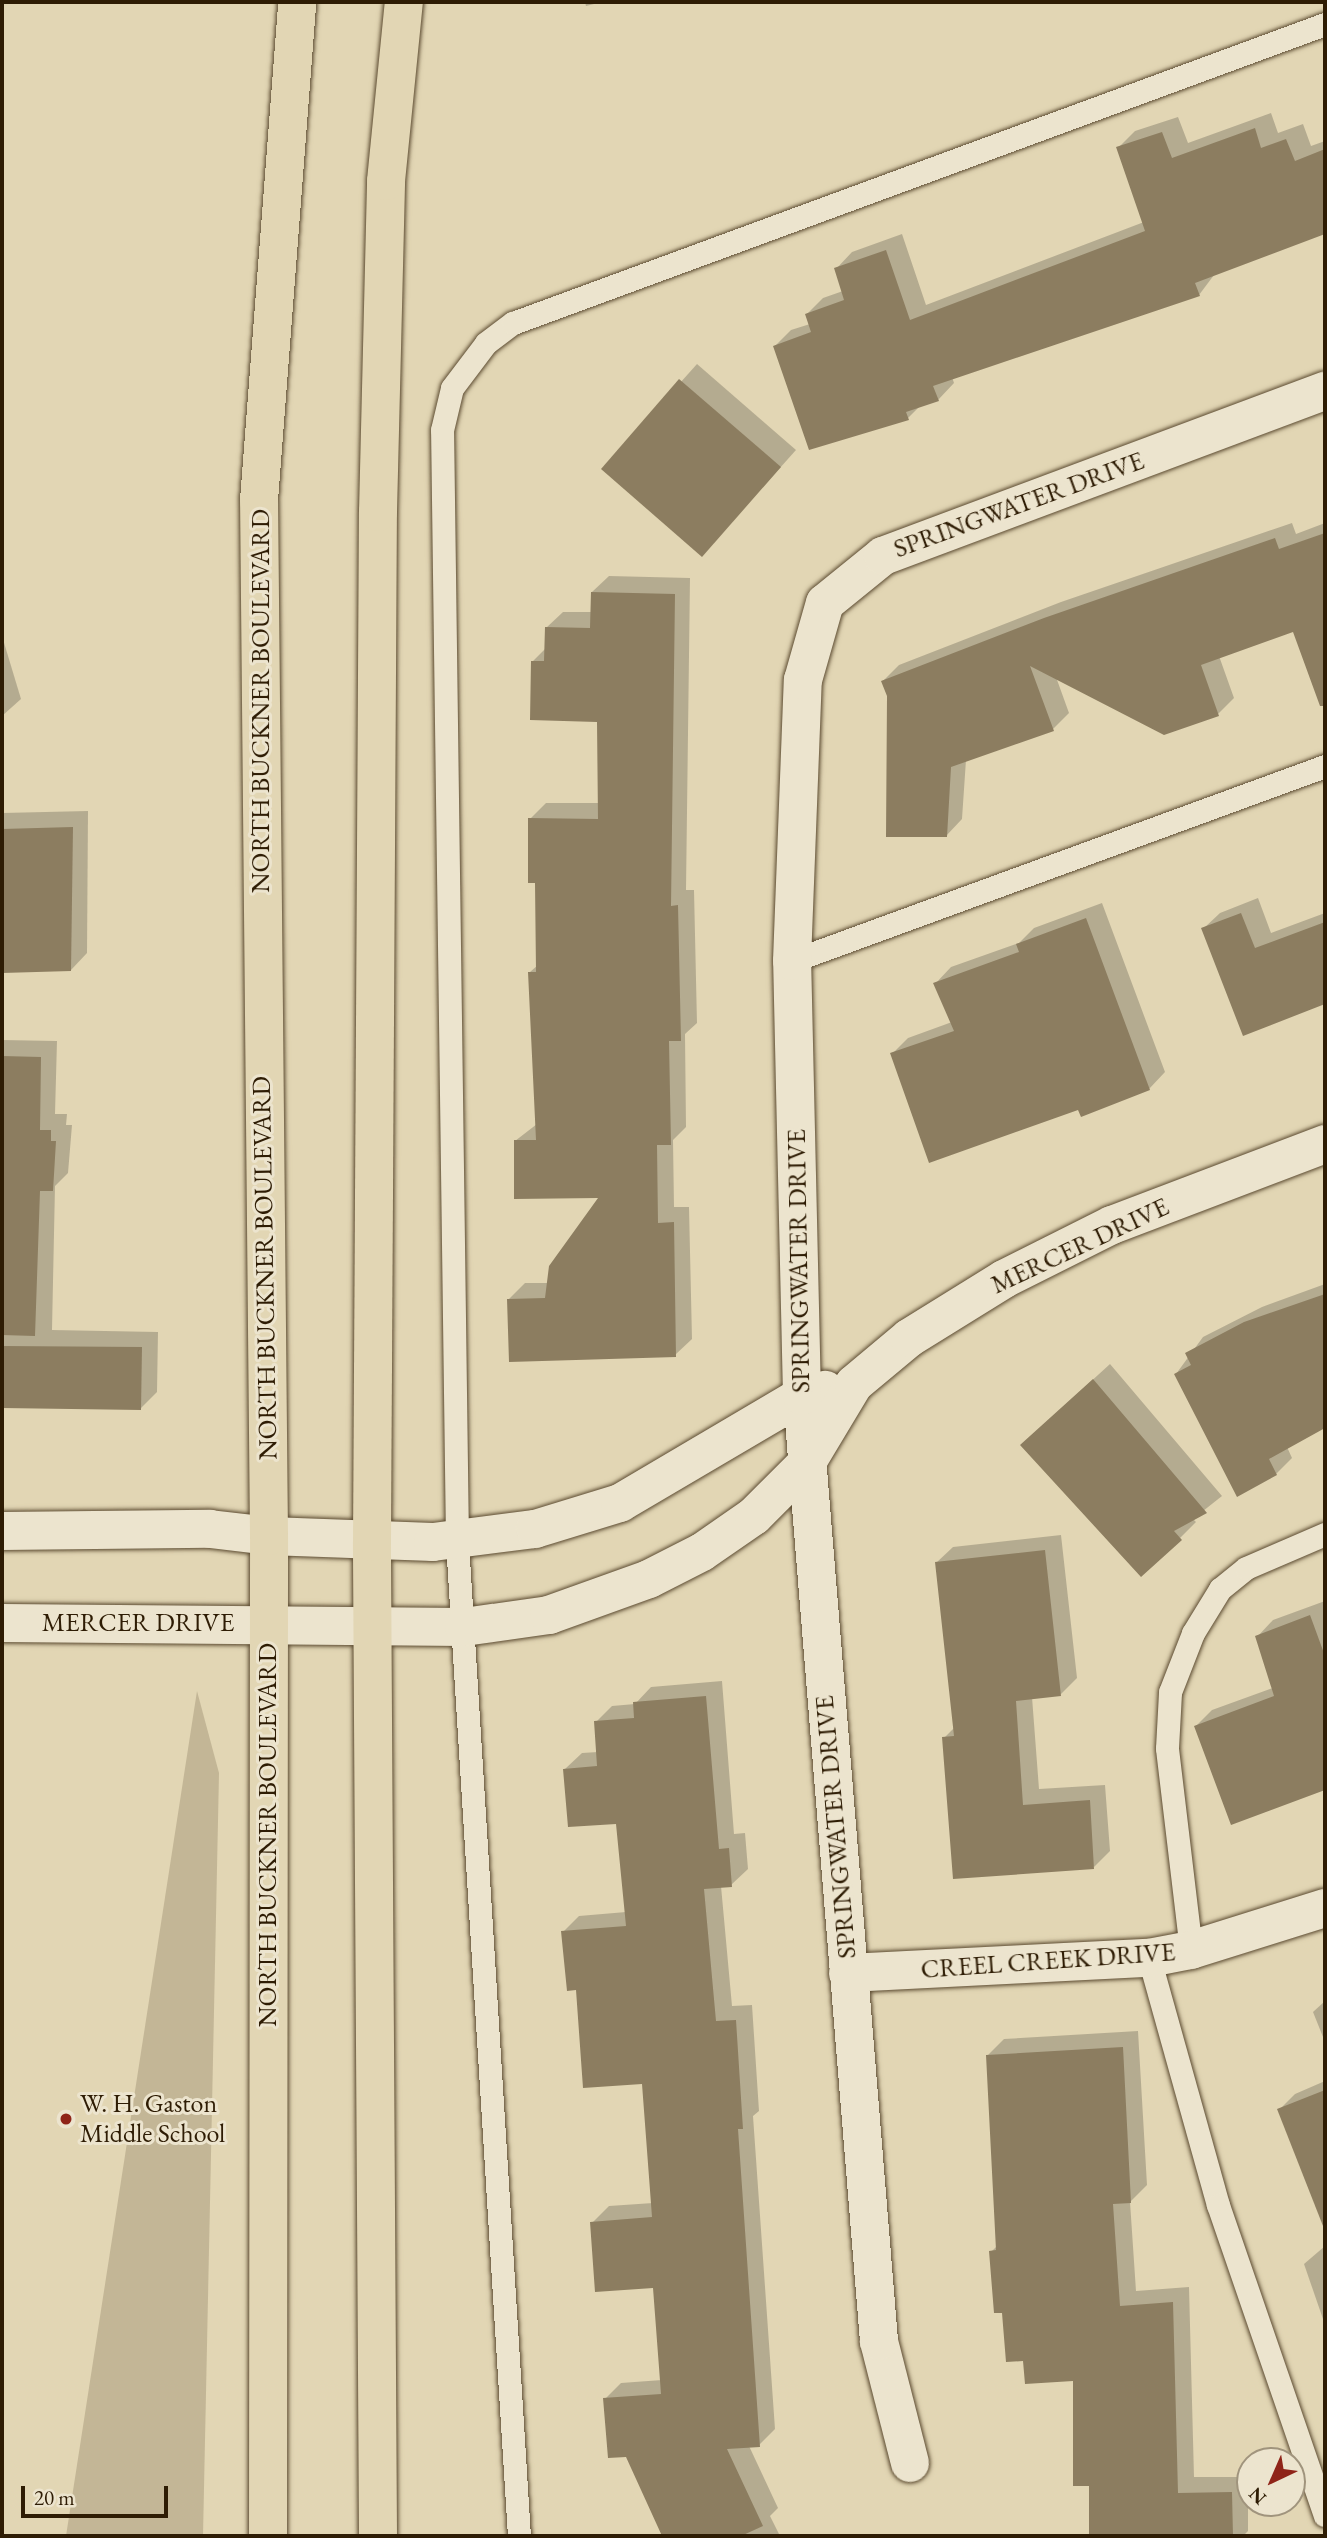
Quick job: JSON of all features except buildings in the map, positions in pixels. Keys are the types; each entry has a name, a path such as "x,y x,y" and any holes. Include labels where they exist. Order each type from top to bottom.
{"main road":[{"name":"NORTH BUCKNER BOULEVARD","path":"268,2536 269,1536 259,500 297,2"},
{"path":"378,2536 372,1542 378,512 386,181 404,2"}],"street":[{"name":"SPRINGWATER DRIVE","path":"910,2463 880,2341 806,1464 802,1396 792,961 803,680 825,603 883,555 1325,391"},
{"name":"MERCER DRIVE","path":"2,1623 268,1622 372,1627 464,1627 549,1615 649,1579 702,1552 754,1516 806,1464 854,1384 909,1338 1004,1279 1112,1225 1325,1144"},
{"name":"MERCER DRIVE","path":"2,1531 209,1529 269,1536 372,1542 457,1541 535,1529 620,1503 802,1396 854,1384"},
{"name":"CREEL CREEK DRIVE","path":"848,1973 1149,1958 1191,1950 1325,1908"}],"lane":[{"path":"519,2536 457,1541 442,430 452,388 486,342 513,323 1325,24"},
{"path":"792,961 1325,766"},
{"path":"1191,1950 1167,1748 1170,1692 1193,1633 1220,1589 1256,1563 1325,1534"},
{"path":"1149,1958 1217,2205 1325,2515"}],"shaded area":[{"path":"197,1691 219,1773 203,2536 66,2536"}],"place":[{"name":"W. H. Gaston Middle School","path":"66,2119"}]}
